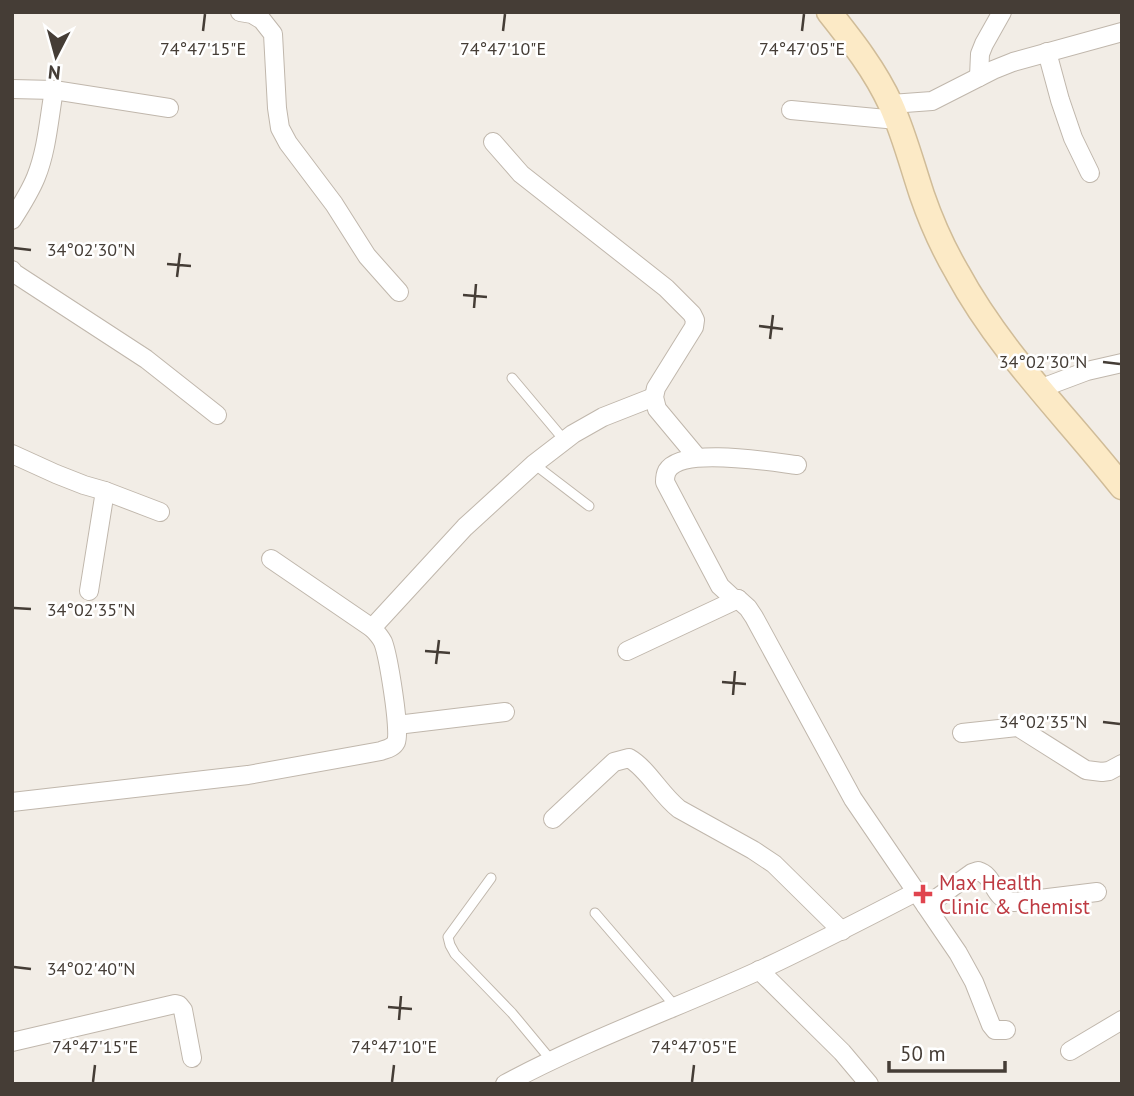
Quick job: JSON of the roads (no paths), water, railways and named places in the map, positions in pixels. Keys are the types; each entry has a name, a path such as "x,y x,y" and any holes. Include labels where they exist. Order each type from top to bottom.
{"street":[{"path":"240,12 252,14 262,20 273,34 280,128 367,256 398,292"},
{"path":"829,12 877,77 894,112 932,220 956,272 987,321 1122,487"},
{"path":"979,77 980,54 1002,12"},
{"path":"791,110 894,112 932,101 1013,62 1122,32"},
{"path":"1047,52 1070,129 1090,173"},
{"path":"12,89 54,90 169,108"},
{"path":"12,220 37,175 54,90"},
{"path":"493,142 521,174 666,288 692,314 694,327 656,388 654,404 698,457"},
{"path":"12,270 14,274 146,359 217,415"},
{"path":"1040,389 1087,371 1122,363"},
{"path":"372,628 465,527 534,464 603,418 654,397"},
{"path":"12,454 74,481 160,512"},
{"path":"797,465 715,456 698,457 672,465 667,470 665,482 720,586 748,608 853,799 966,967 991,1026 995,1030 1006,1030"},
{"path":"89,592 105,491"},
{"path":"12,802 248,775 391,747 397,740 397,725 387,655 379,635 271,559"},
{"path":"627,651 738,599"},
{"path":"397,725 505,712"},
{"path":"962,733 1018,727 1086,769 1102,772 1122,764"},
{"path":"552,819 614,762 629,758 668,801 774,864 842,931"},
{"path":"505,1084 551,1060 842,931 921,899 978,871 985,874 1000,897 1007,901 1097,892"},
{"path":"759,970 842,1052 869,1084"},
{"path":"12,1042 175,1004 183,1010 192,1058"},
{"path":"1070,1051 1122,1020"}],"lane":[{"path":"512,378 565,441"},
{"path":"534,464 589,506"},
{"path":"491,877 448,937 448,941 455,954 512,1013 551,1060"},
{"path":"595,912 675,1006"}],"place":[{"name":"Max Health Clinic & Chemist","path":"923,894"}]}
